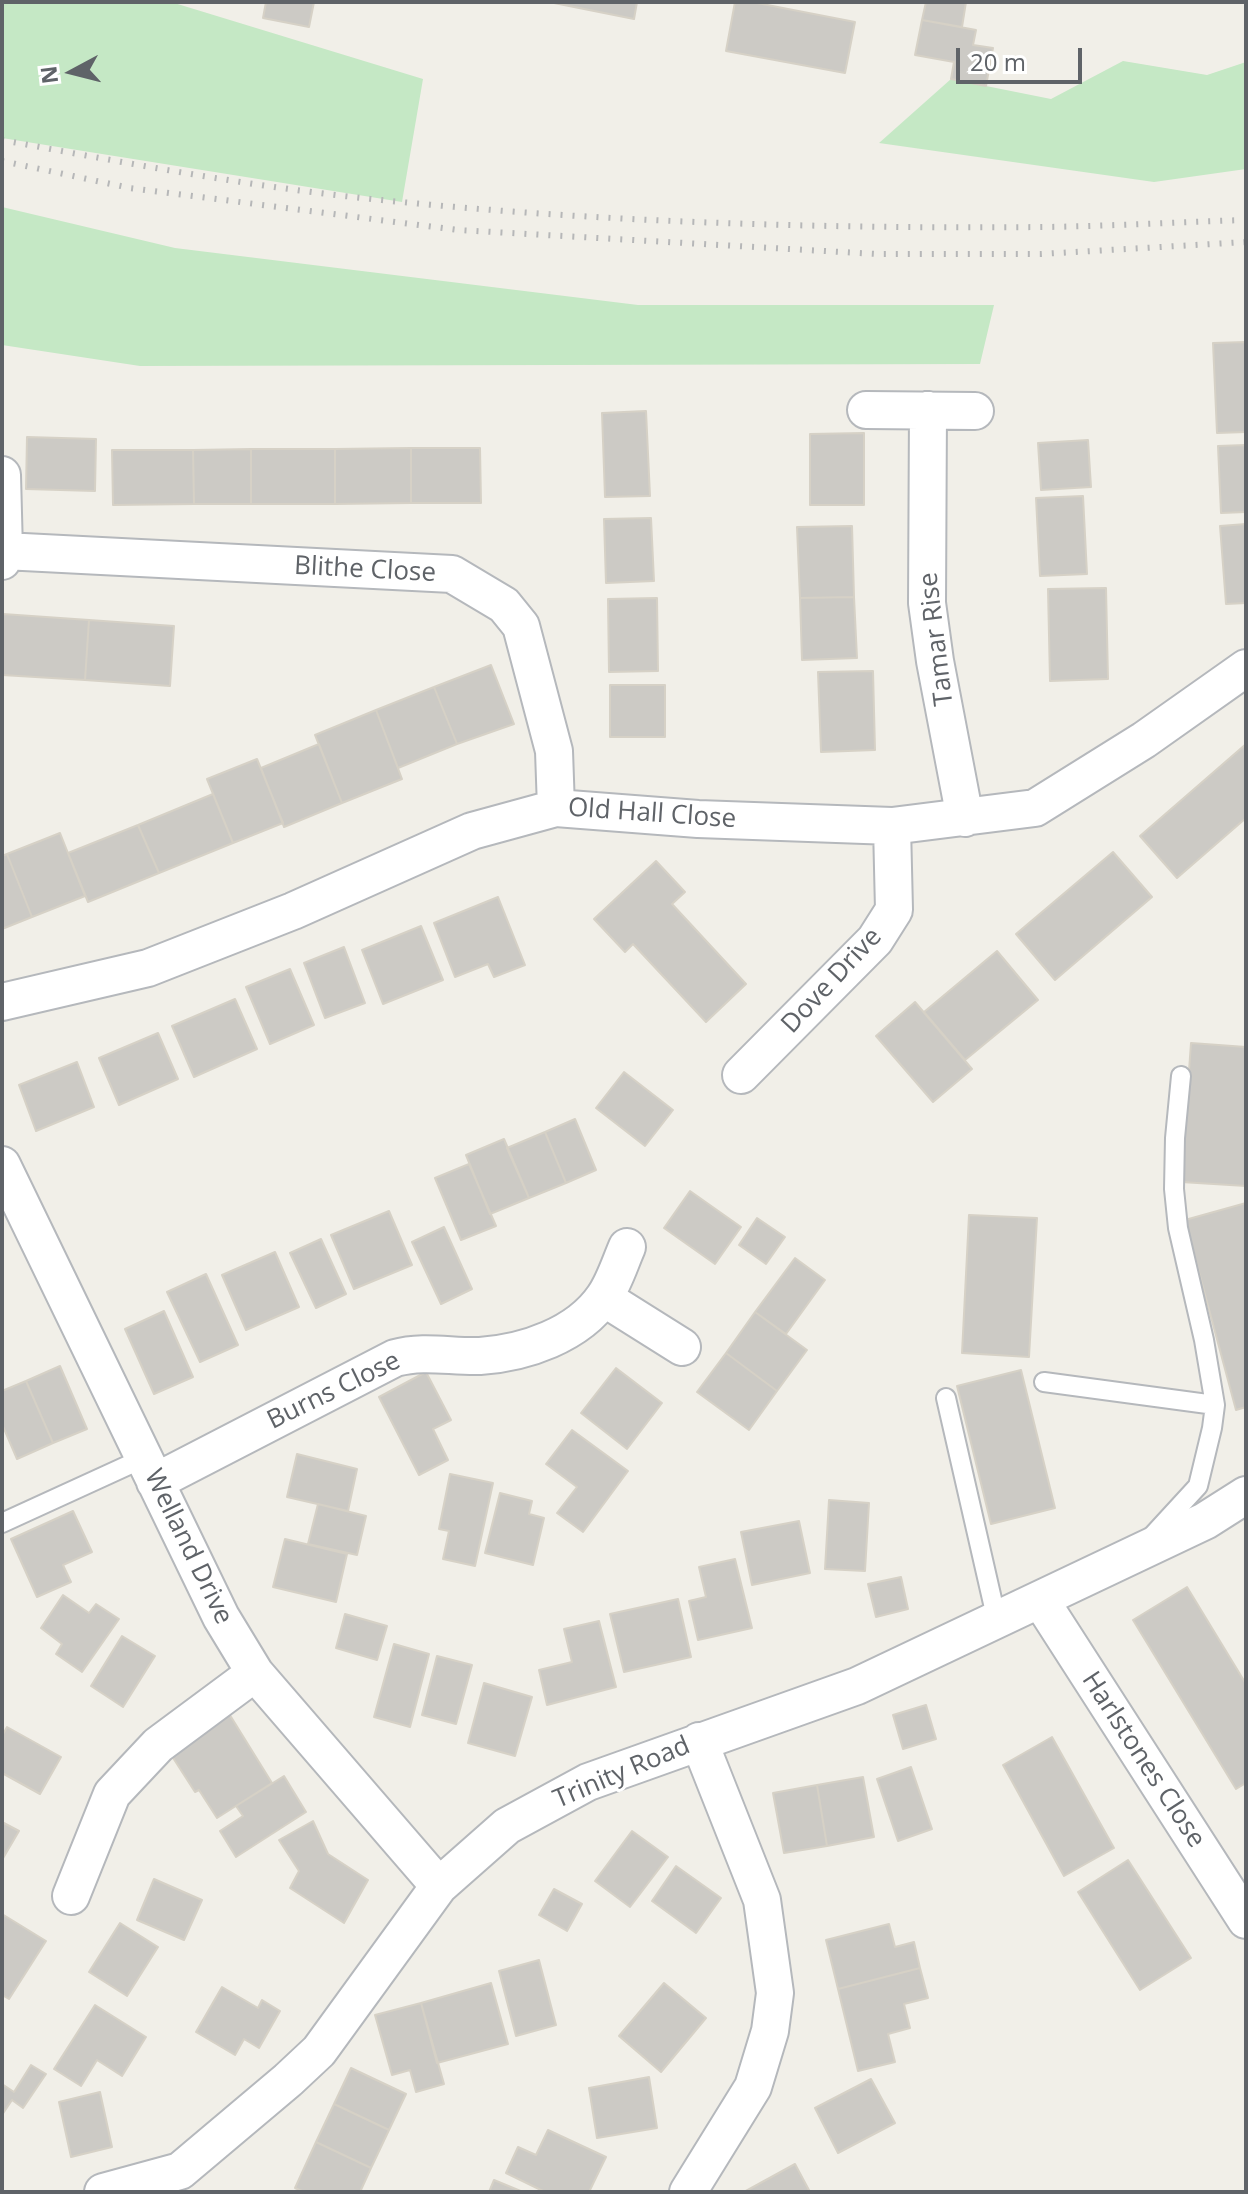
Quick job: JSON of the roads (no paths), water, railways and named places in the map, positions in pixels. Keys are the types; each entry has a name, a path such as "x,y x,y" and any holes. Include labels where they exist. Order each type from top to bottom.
{"street":[{"path":"866,410 975,411"},
{"name":"Tamar Rise","path":"928,410 927,603 965,818"},
{"name":"Blithe Close","path":"2,475 3,556 452,574 504,605 521,626 554,751 556,808"},
{"name":"Old Hall Close","path":"2,1002 148,968 293,911 472,831 556,808 698,819 892,826 1035,808 1144,740 1246,668"},
{"name":"Dove Drive","path":"741,1075 875,940 894,910 892,826"},
{"name":"Welland Drive","path":"2,1165 221,1617 255,1673 439,1886"},
{"name":"Burns Close","path":"150,1470 395,1358 413,1353 480,1356 533,1347 568,1331 604,1298 627,1247"},
{"path":"604,1298 682,1347"},
{"name":"Trinity Road","path":"103,2192 185,2182 319,2051 439,1886 507,1826 588,1782 857,1686 1205,1521 1246,1495"},
{"name":"Harlstones Close","path":"1041,1601 1246,1920"},
{"path":"71,1896 112,1794 158,1745 255,1673"},
{"path":"688,2192 753,2087 770,2031 775,1993 762,1900 699,1741"}],"lane":[{"path":"1134,1555 1198,1486 1215,1405 1204,1340 1180,1241 1174,1189 1181,1076"},
{"path":"1044,1382 1215,1405"},
{"path":"946,1398 997,1621"},
{"path":"2,1523 150,1470"}],"railway":[{"path":"2,140 271,187 532,213 874,227 1045,227 1246,220"},
{"path":"2,161 130,188 458,230 877,254 1041,254 1246,242"}]}
